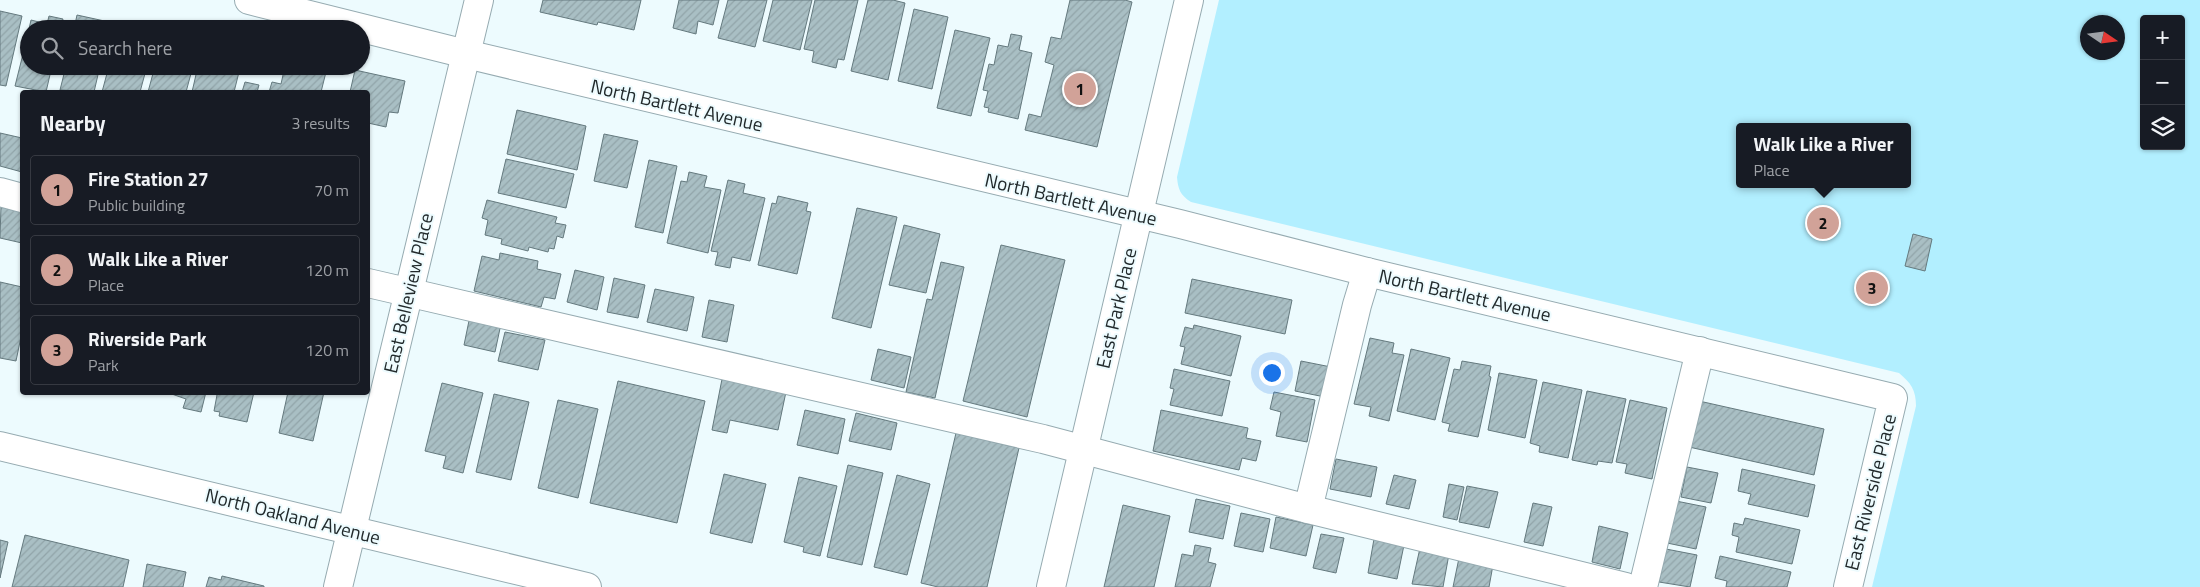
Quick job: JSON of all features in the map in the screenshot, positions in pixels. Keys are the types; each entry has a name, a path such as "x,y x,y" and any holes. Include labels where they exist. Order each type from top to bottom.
{"street":[{"name":"North Bartlett Avenue","path":"249,0 329,20"},
{"name":"East Belleview Place","path":"338,587 479,0"},
{"name":"East Park Place","path":"1051,587 1189,0"},
{"name":"North Bartlett Avenue","path":"370,30 1139,214 1367,272 1893,398"},
{"path":"0,192 20,197"},
{"path":"1308,509 1357,305 1367,272"},
{"path":"370,284 1044,439 1308,509 1626,587"},
{"path":"1642,587 1700,351"},
{"name":"East Riverside Place","path":"1848,587 1893,398"},
{"name":"North Oakland Avenue","path":"0,446 587,587"}],"shaded area":[{"path":"1219,0 2200,0 2200,587 1872,587 1916,406 1912,387 1899,373 1191,202 1180,191 1177,177"}],"building":[{"path":"543,0 641,0 634,30 598,22 597,25 540,12"},
{"path":"679,0 719,0 713,25 698,21 696,34 673,28"},
{"path":"728,0 767,0 755,47 718,38"},
{"path":"773,0 812,0 800,50 763,41"},
{"path":"815,0 858,0 844,60 838,59 836,68 812,62 814,51 804,49"},
{"path":"868,0 893,0 905,3 888,80 851,71"},
{"path":"1070,0 1125,0 1132,2 1097,147 1025,130 1029,114 1041,117 1054,65 1045,62 1051,37 1061,39"},
{"path":"914,9 948,17 932,89 898,81"},
{"path":"0,11 22,16 6,86 0,85"},
{"path":"77,15 100,20 76,20"},
{"path":"49,16 63,19 63,20 48,20"},
{"path":"955,30 990,38 971,116 937,108"},
{"path":"1011,34 1022,36 1019,50 1032,53 1018,119 988,112 989,108 984,107 988,91 983,90 989,64 994,65 998,45 1008,47"},
{"path":"20,66 20,75 50,75 46,90 15,86"},
{"path":"370,73 405,81 398,113 389,112 386,127 370,123 370,90 350,90 354,75 370,75"},
{"path":"64,75 98,75 94,90 60,90"},
{"path":"107,75 145,75 141,90 103,90"},
{"path":"153,75 191,75 187,90 149,90"},
{"path":"196,75 238,75 234,90 192,90"},
{"path":"283,75 325,75 322,90 270,90 272,82 281,84"},
{"path":"245,82 259,85 258,90 243,90"},
{"path":"517,110 586,126 577,170 507,154"},
{"path":"0,133 20,138 20,171 0,166"},
{"path":"604,134 638,141 627,188 594,181"},
{"path":"506,159 574,174 566,208 498,193"},
{"path":"649,160 677,166 663,233 635,227"},
{"path":"689,172 707,176 704,187 721,190 708,253 667,243 681,181 687,182"},
{"path":"728,180 745,184 743,193 765,198 750,261 732,257 730,268 715,265 718,252 711,251"},
{"path":"778,196 808,203 806,211 811,212 797,274 758,265 772,203 776,204"},
{"path":"487,200 557,217 555,223 566,225 563,238 557,236 554,249 549,248 548,252 529,247 528,251 501,244 502,239 485,235 488,220 482,218"},
{"path":"1,205 20,210 20,243 0,238"},
{"path":"857,208 897,217 871,328 832,318"},
{"path":"904,225 940,234 926,293 889,285"},
{"path":"1913,234 1932,239 1925,271 1905,266"},
{"path":"1001,245 1065,260 1027,417 963,401"},
{"path":"500,253 538,261 537,269 561,274 555,299 544,297 541,307 474,291 482,256 499,260"},
{"path":"941,262 964,267 935,398 906,392 927,299 932,300"},
{"path":"575,270 604,277 597,310 567,302"},
{"path":"614,278 645,285 638,318 607,312"},
{"path":"1192,279 1292,300 1285,334 1185,313"},
{"path":"0,282 20,287 20,342 16,361 0,358"},
{"path":"655,289 694,297 687,331 647,322"},
{"path":"709,300 734,305 727,342 702,337"},
{"path":"471,311 502,319 495,352 464,345"},
{"path":"1194,325 1241,336 1231,376 1181,364 1185,347 1180,346 1185,327 1193,329"},
{"path":"505,332 545,340 538,370 498,361"},
{"path":"1370,338 1394,343 1392,353 1404,355 1389,421 1369,416 1371,407 1354,404"},
{"path":"878,349 911,357 904,388 871,380"},
{"path":"1411,349 1450,358 1435,420 1397,411"},
{"path":"1301,361 1331,367 1325,397 1295,391"},
{"path":"1462,361 1491,366 1489,376 1491,377 1478,437 1448,431 1450,424 1442,422 1454,369 1460,370"},
{"path":"1174,369 1230,381 1222,416 1170,405 1174,389 1170,388"},
{"path":"1499,373 1537,380 1525,438 1488,430"},
{"path":"723,374 787,387 778,430 730,420 727,433 712,430"},
{"path":"618,381 705,401 677,523 590,503"},
{"path":"1543,382 1582,390 1568,458 1539,452 1540,446 1530,443"},
{"path":"442,383 483,393 463,473 443,468 446,456 425,451"},
{"path":"1587,391 1626,399 1612,463 1598,461 1597,465 1572,460"},
{"path":"1274,392 1315,400 1307,442 1276,436 1281,412 1270,409"},
{"path":"494,394 529,402 511,480 476,472"},
{"path":"175,395 205,395 201,412 183,408 186,399"},
{"path":"217,395 253,395 247,422 219,416 220,412 214,411"},
{"path":"287,395 323,395 313,441 279,433"},
{"path":"558,400 598,409 578,498 538,488"},
{"path":"1630,400 1667,408 1652,479 1625,473 1627,464 1616,462"},
{"path":"1699,401 1824,429 1814,475 1689,447"},
{"path":"805,410 845,419 838,454 797,445"},
{"path":"1161,410 1248,428 1246,438 1261,441 1256,461 1242,458 1239,470 1153,451"},
{"path":"856,413 897,423 891,450 849,441"},
{"path":"956,433 1019,448 987,587 938,587 921,583"},
{"path":"1336,459 1377,467 1371,497 1330,489"},
{"path":"848,465 883,473 862,565 827,557"},
{"path":"1687,467 1718,473 1711,503 1681,497"},
{"path":"1742,469 1815,485 1808,517 1748,504 1751,494 1738,491"},
{"path":"724,474 766,484 752,543 710,533"},
{"path":"897,475 930,484 907,575 874,567"},
{"path":"1394,475 1416,480 1409,509 1386,504"},
{"path":"799,477 837,486 820,556 803,552 804,547 784,542"},
{"path":"1449,484 1464,487 1457,520 1443,517"},
{"path":"1467,486 1498,492 1489,528 1459,522"},
{"path":"1196,499 1230,506 1223,539 1189,532"},
{"path":"1676,501 1706,507 1696,549 1667,543"},
{"path":"1533,503 1552,507 1543,546 1524,542"},
{"path":"1123,505 1170,516 1154,587 1104,587"},
{"path":"1241,513 1270,519 1263,552 1234,546"},
{"path":"1276,517 1313,525 1306,556 1270,548"},
{"path":"1745,518 1800,530 1792,564 1736,552 1739,537 1732,535 1734,523 1743,525"},
{"path":"1599,526 1628,533 1620,569 1592,562"},
{"path":"1321,534 1344,538 1336,573 1313,568"},
{"path":"25,535 129,560 123,587 12,587"},
{"path":"1374,539 1404,545 1397,579 1368,573"},
{"path":"0,540 8,542 0,578"},
{"path":"1195,545 1211,548 1208,562 1216,564 1210,587 1175,587 1182,554 1193,556"},
{"path":"1420,548 1449,554 1443,587 1412,584"},
{"path":"1666,549 1697,555 1690,587 1659,582"},
{"path":"1720,556 1791,572 1787,587 1726,587 1727,581 1715,578"},
{"path":"1459,558 1493,565 1489,587 1453,587"},
{"path":"147,564 186,572 183,587 143,587"},
{"path":"222,576 264,587 206,587 209,577 221,580"}],"place":[{"name":"Fire Station 27","path":"1080,89"},
{"name":"Walk Like a River","path":"1823,223"},
{"name":"Riverside Park","path":"1872,288"}]}
